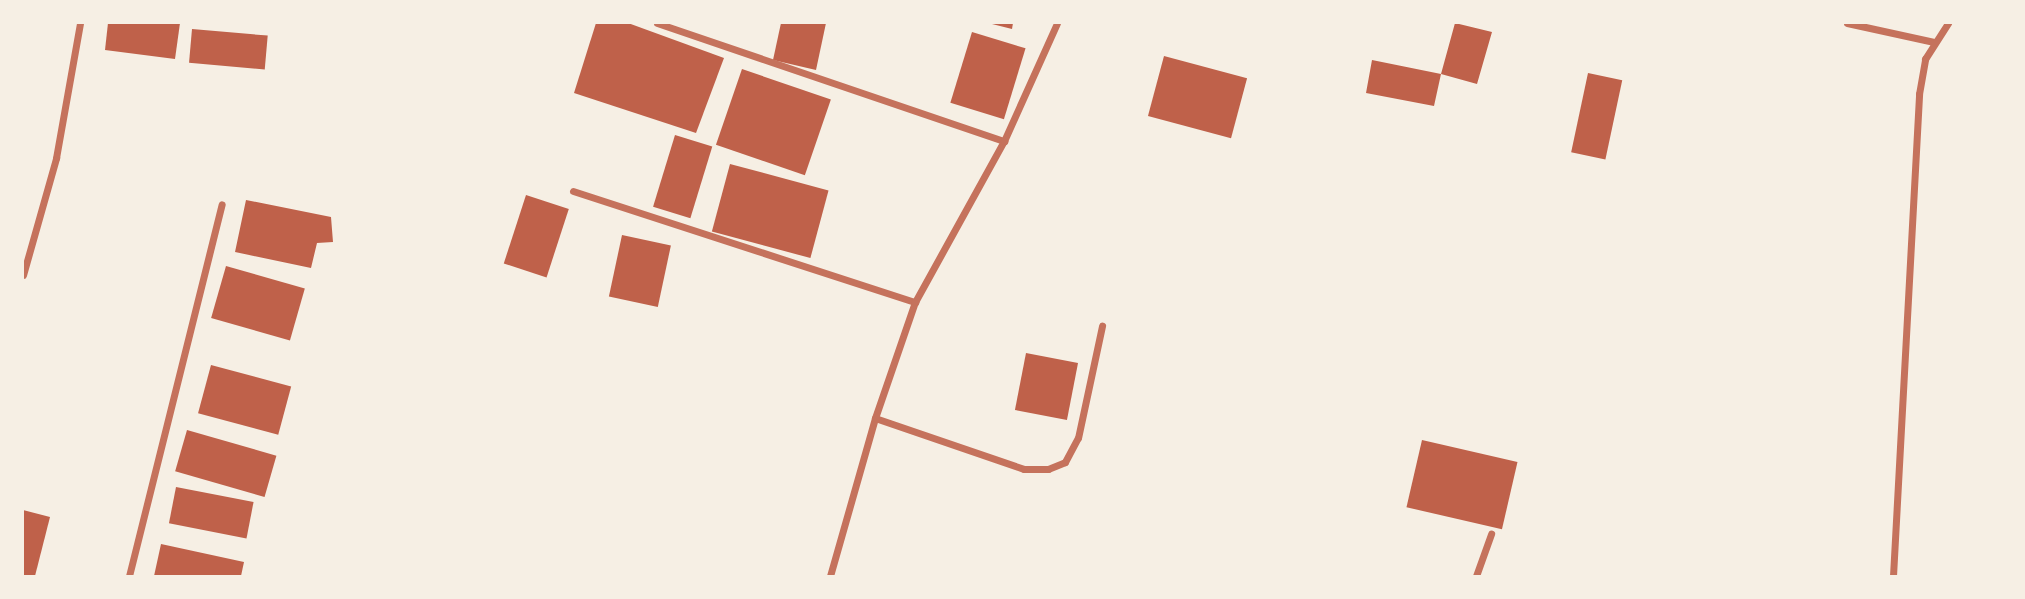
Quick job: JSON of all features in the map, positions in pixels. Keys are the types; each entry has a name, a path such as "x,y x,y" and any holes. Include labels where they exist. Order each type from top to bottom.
{"street":[{"path":"23,275 56,158 80,23"},
{"path":"657,23 1004,141"},
{"path":"830,576 875,418 915,302 952,227 1004,141 1057,23"},
{"path":"1847,23 1934,42"},
{"path":"1893,576 1919,94 1925,58 1948,23"},
{"path":"573,191 915,302"},
{"path":"129,576 222,204"},
{"path":"875,418 1024,469 1048,469 1066,462 1078,438 1102,326"},
{"path":"1476,576 1491,534"}],"building":[{"path":"108,23 180,23 175,59 105,50"},
{"path":"596,23 628,23 724,58 696,133 574,93"},
{"path":"781,23 826,23 816,70 773,60"},
{"path":"988,23 1013,23 1012,29"},
{"path":"1455,23 1492,32 1477,84 1441,74"},
{"path":"192,29 268,36 265,69 189,63"},
{"path":"972,32 1026,48 1004,119 950,103"},
{"path":"1164,56 1247,78 1231,138 1148,116"},
{"path":"1372,60 1441,74 1434,106 1366,93"},
{"path":"742,69 831,100 805,175 716,145"},
{"path":"1588,73 1622,80 1605,160 1571,152"},
{"path":"675,135 712,146 690,218 653,207"},
{"path":"730,164 829,190 810,258 712,232"},
{"path":"526,195 569,209 547,277 504,263"},
{"path":"246,200 331,217 333,242 317,243 311,268 235,252"},
{"path":"622,235 671,245 658,307 609,297"},
{"path":"226,266 305,289 290,341 211,318"},
{"path":"1026,353 1078,363 1067,420 1015,410"},
{"path":"211,365 291,386 278,435 198,413"},
{"path":"187,430 276,456 265,497 175,471"},
{"path":"1422,440 1517,462 1502,529 1406,507"},
{"path":"176,487 254,502 246,538 169,523"},
{"path":"23,510 50,517 35,576 23,576"},
{"path":"161,544 244,562 241,576 154,576"}]}
